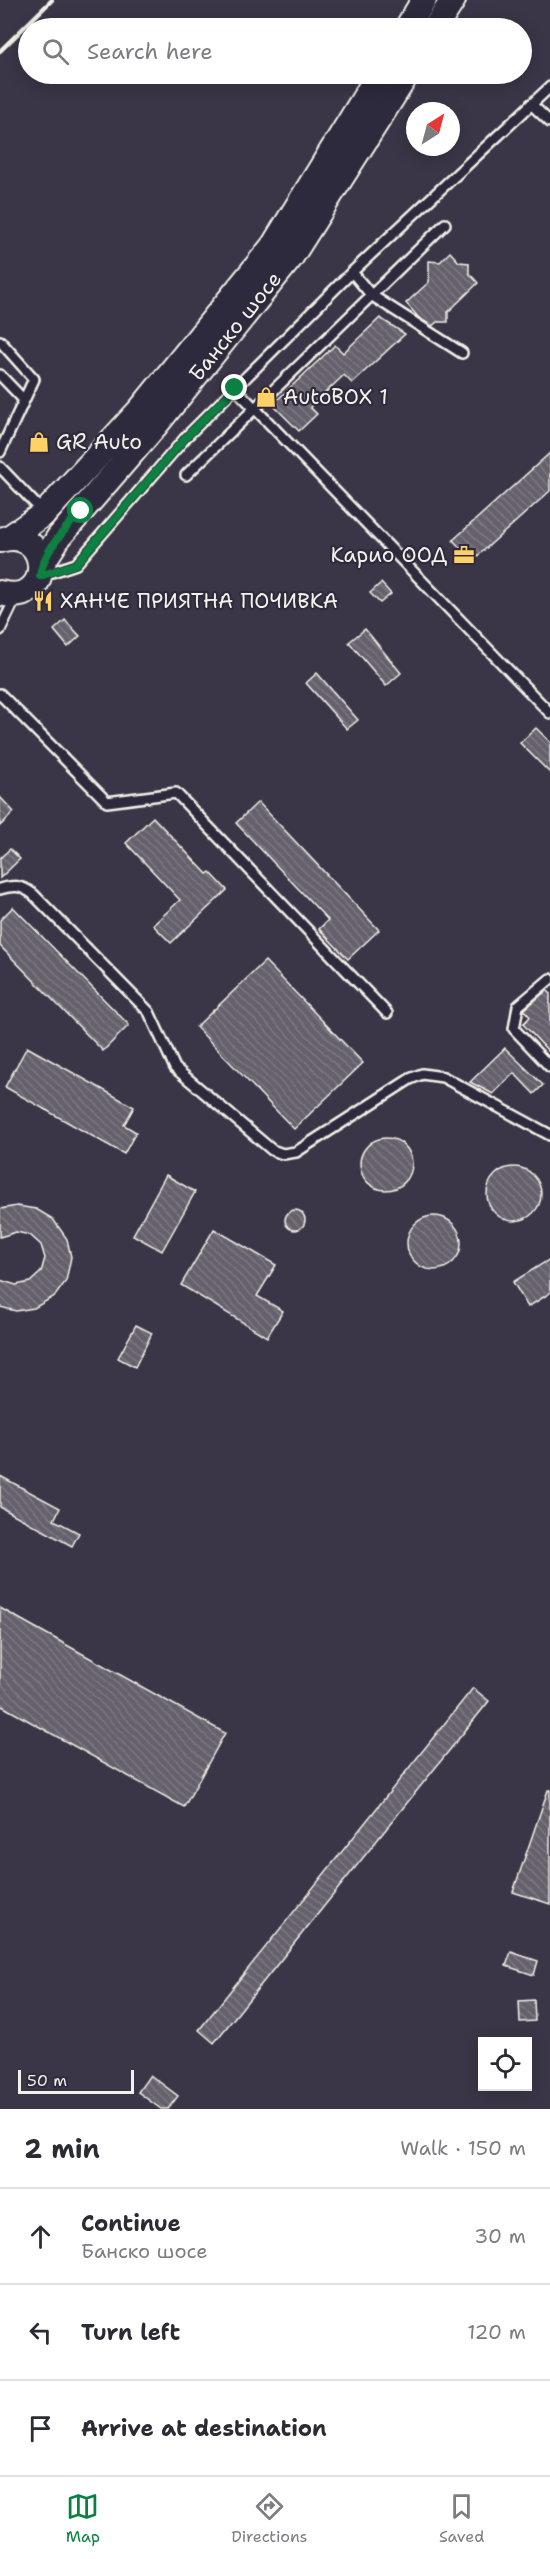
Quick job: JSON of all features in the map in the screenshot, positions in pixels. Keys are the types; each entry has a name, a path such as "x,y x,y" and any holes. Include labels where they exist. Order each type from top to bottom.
{"main road":[{"path":"413,18 424,0"},
{"path":"441,18 453,0"},
{"name":"Банско шосе","path":"4,536 45,513 140,410 273,246 373,84"},
{"name":"Банско шосе","path":"7,597 26,592 34,585 59,537 155,426 291,256 401,84"},
{"path":"4,536 21,539 31,545 38,554 40,570"}],"lane":[{"path":"40,570 76,564 187,436 352,272 550,87"},
{"path":"531,104 550,122"},
{"path":"186,475 445,224"},
{"path":"352,272 371,295 462,353"},
{"path":"0,341 34,379 0,452"},
{"path":"0,375 24,400"},
{"path":"235,388 256,407 550,713"},
{"path":"0,467 45,513"},
{"path":"0,630 7,597"},
{"path":"0,694 107,802 176,794 387,1012"},
{"path":"0,890 11,885 23,887 33,894 149,1012 175,1068 272,1150 283,1154 296,1152 422,1074 443,1077 550,1135"},
{"path":"550,979 518,1006 514,1029 550,1067"}],"building":[{"path":"450,252 459,262 469,263 469,273 478,283 448,312 448,322 437,322 432,326 419,318 406,303 429,282 429,261 440,262"},
{"path":"380,318 405,334 352,383 344,375 310,407 317,414 299,431 275,407 278,404 276,401 335,345 343,353"},
{"path":"550,453 550,491 472,561 453,540"},
{"path":"381,583 391,594 380,603 370,593"},
{"path":"65,620 80,636 68,647 54,630"},
{"path":"365,629 401,673 386,686 349,642"},
{"path":"317,673 358,720 347,729 306,683"},
{"path":"536,728 550,742 550,773 520,743"},
{"path":"0,797 14,812 0,826"},
{"path":"258,802 379,930 348,959 319,929 328,920 236,823"},
{"path":"153,817 207,874 210,872 227,890 171,943 153,925 180,900 126,843"},
{"path":"10,849 20,859 0,878 0,858"},
{"path":"13,907 129,1025 103,1051 0,946 0,920"},
{"path":"265,961 363,1063 294,1129 196,1027"},
{"path":"547,990 550,993 550,1053 523,1024 530,1017 524,1010"},
{"path":"27,1047 134,1107 124,1125 136,1132 124,1154 5,1087"},
{"path":"505,1048 543,1085 534,1094 514,1073 493,1094 470,1082"},
{"path":"386,1138 400,1142 408,1150 412,1164 408,1178 400,1186 386,1190 372,1186 364,1178 360,1164 364,1150 372,1142"},
{"path":"509,1167 519,1167 533,1175 539,1184 541,1194 539,1204 533,1213 519,1221 509,1221 492,1209 487,1199 487,1189 499,1172"},
{"path":"166,1175 195,1192 162,1251 133,1235"},
{"path":"17,1206 36,1209 53,1219 67,1239 71,1257 66,1281 55,1296 34,1308 16,1311 0,1307 0,1280 16,1285 30,1282 41,1272 45,1258 41,1245 30,1235 16,1232 0,1237 0,1209"},
{"path":"291,1210 299,1210 305,1216 305,1224 299,1230 291,1230 285,1224 285,1216"},
{"path":"434,1216 444,1218 453,1224 459,1233 461,1243 459,1253 453,1262 444,1268 434,1270 424,1268 415,1262 409,1253 407,1243 409,1233 415,1224 424,1218"},
{"path":"214,1229 276,1265 257,1296 283,1311 267,1337 181,1285"},
{"path":"550,1259 550,1293 528,1307 513,1282"},
{"path":"136,1325 152,1333 135,1367 118,1358"},
{"path":"0,1476 60,1508 54,1520 79,1533 72,1546 0,1507"},
{"path":"0,1608 225,1733 184,1807 0,1705"},
{"path":"473,1688 489,1701 214,2043 199,2030"},
{"path":"548,1790 550,1790 550,1904 513,1892"},
{"path":"511,1952 538,1961 534,1975 506,1966"},
{"path":"534,2000 535,2021 520,2022 519,2001"},
{"path":"150,2075 178,2096 168,2109 161,2109 138,2092"}],"railway":[{"path":"34,18 52,0"},
{"path":"0,51 18,33"}],"place":[{"name":"AutoBOX 1","path":"266,397"},
{"name":"GR Auto","path":"39,442"},
{"name":"Карио ООД","path":"464,555"},
{"name":"ХАНЧЕ ПРИЯТНА ПОЧИВКА","path":"43,601"}],"route":[{"path":"81,511 59,537 41,565 40,576 76,564 187,436 235,388"}]}
